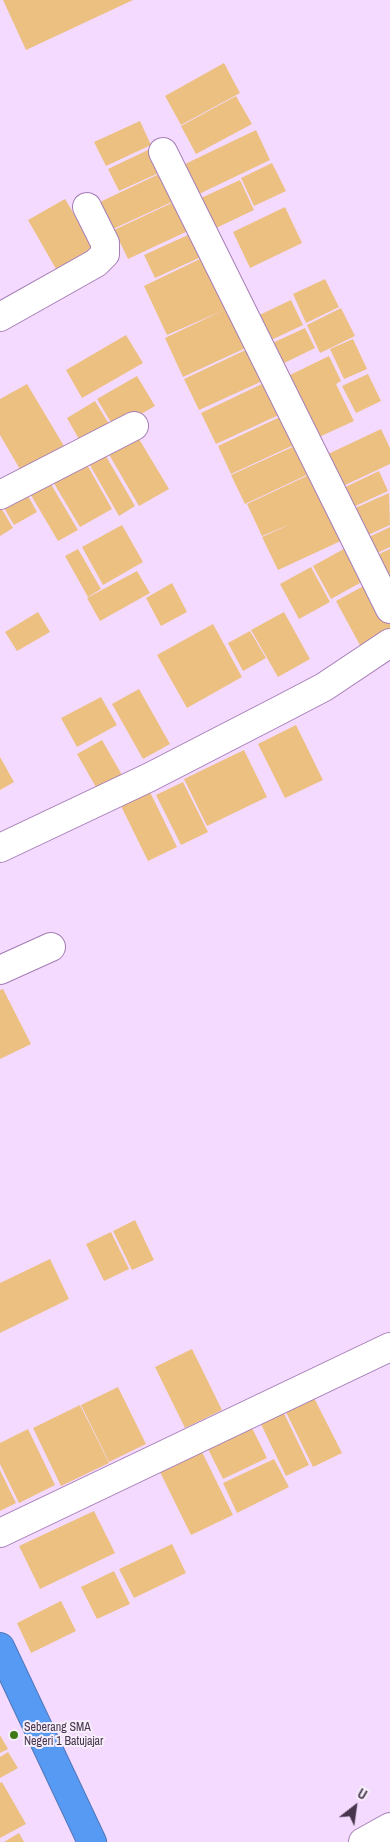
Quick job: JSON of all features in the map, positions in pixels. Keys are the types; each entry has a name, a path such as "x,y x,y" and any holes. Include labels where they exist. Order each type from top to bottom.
{"highway":[{"path":"0,1648 92,1842"}],"street":[{"path":"163,152 390,609"},
{"path":"0,316 96,263 105,254 105,243 87,206"},
{"path":"0,495 134,426"},
{"path":"0,848 150,777 316,691 390,643"},
{"path":"0,970 51,947"},
{"path":"0,1533 390,1347"},
{"path":"363,1842 390,1827"}],"building":[{"path":"3,0 133,0 26,50"},
{"path":"224,63 240,93 181,125 165,96"},
{"path":"236,96 252,124 196,154 181,126"},
{"path":"140,121 151,145 106,166 94,142"},
{"path":"256,130 270,160 197,195 183,165"},
{"path":"150,149 161,172 119,191 108,169"},
{"path":"272,163 286,191 254,206 241,178"},
{"path":"161,173 174,201 113,229 100,202"},
{"path":"240,180 254,210 216,228 201,198"},
{"path":"65,199 94,247 56,269 28,220"},
{"path":"176,201 190,230 128,259 114,230"},
{"path":"285,207 302,243 250,268 233,232"},
{"path":"190,234 201,257 155,278 144,255"},
{"path":"204,257 250,346 183,377 165,338 224,310 167,335 144,286"},
{"path":"325,279 339,307 306,323 293,294"},
{"path":"291,300 303,325 265,343 253,318"},
{"path":"341,308 355,336 320,353 307,325"},
{"path":"305,328 315,348 276,367 266,346"},
{"path":"126,335 143,363 82,398 66,370"},
{"path":"353,339 367,369 344,379 330,349"},
{"path":"252,347 267,379 199,410 184,379"},
{"path":"329,356 341,381 336,384 354,421 317,438 290,375"},
{"path":"368,374 381,401 356,413 342,386"},
{"path":"137,376 155,406 115,429 97,399"},
{"path":"266,382 281,414 216,444 201,413"},
{"path":"27,384 64,446 21,471 0,435 0,399"},
{"path":"95,401 109,424 80,441 67,418"},
{"path":"282,416 296,444 231,474 218,446"},
{"path":"381,429 390,448 390,464 341,487 326,455"},
{"path":"136,434 169,489 139,506 107,451"},
{"path":"297,445 311,473 245,504 231,475"},
{"path":"103,451 135,506 119,516 87,460"},
{"path":"85,461 112,509 80,527 52,480"},
{"path":"379,471 388,491 349,509 339,490"},
{"path":"45,474 78,530 58,541 25,485"},
{"path":"311,474 343,540 278,570 262,537 293,523 262,536 247,504"},
{"path":"23,487 37,512 14,525 0,501"},
{"path":"389,493 390,525 366,536 353,509"},
{"path":"0,506 13,528 0,536"},
{"path":"122,525 143,562 103,585 82,547"},
{"path":"390,527 390,547 375,554 367,538"},
{"path":"349,546 367,579 331,599 313,566"},
{"path":"78,549 101,589 88,597 65,556"},
{"path":"390,549 390,578 379,554"},
{"path":"311,567 330,602 299,619 280,584"},
{"path":"137,571 150,593 100,621 87,598"},
{"path":"172,583 187,612 161,626 146,598"},
{"path":"369,583 390,619 390,634 362,649 336,601"},
{"path":"38,612 50,632 17,651 5,632"},
{"path":"284,612 310,659 278,677 251,630"},
{"path":"213,624 242,677 187,708 157,655"},
{"path":"250,631 266,658 243,671 228,643"},
{"path":"139,689 170,744 143,759 112,704"},
{"path":"101,697 117,725 77,747 61,718"},
{"path":"296,725 323,780 285,798 258,744"},
{"path":"102,740 122,775 97,789 77,754"},
{"path":"244,750 267,797 207,826 184,779"},
{"path":"0,757 14,782 0,790"},
{"path":"183,782 208,832 181,845 156,795"},
{"path":"149,790 177,847 148,861 120,804"},
{"path":"3,989 31,1044 0,1059 0,990"},
{"path":"135,1220 154,1260 132,1270 113,1231"},
{"path":"111,1232 129,1269 104,1281 86,1244"},
{"path":"50,1259 69,1299 0,1333 0,1283"},
{"path":"192,1349 222,1410 185,1428 155,1367"},
{"path":"118,1387 146,1444 109,1462 81,1405"},
{"path":"310,1390 342,1453 313,1467 282,1404"},
{"path":"279,1403 309,1465 286,1476 256,1414"},
{"path":"80,1405 109,1463 61,1486 33,1428"},
{"path":"249,1422 267,1458 223,1479 205,1443"},
{"path":"28,1429 55,1485 19,1503 0,1464 0,1443"},
{"path":"202,1452 233,1515 191,1535 160,1472"},
{"path":"274,1459 289,1487 237,1513 223,1483"},
{"path":"0,1470 16,1503 0,1511"},
{"path":"94,1511 115,1553 40,1589 19,1546"},
{"path":"172,1544 186,1573 134,1598 119,1569"},
{"path":"114,1571 130,1604 97,1619 81,1587"},
{"path":"61,1601 76,1631 31,1653 17,1623"},
{"path":"0,1735 8,1749 0,1753"},
{"path":"8,1752 18,1768 0,1778 0,1757"},
{"path":"2,1782 26,1824 0,1838 0,1783"},
{"path":"19,1833 24,1842 4,1842"}],"place":[{"name":"Seberang SMA Negeri 1 Batujajar","path":"14,1735"}]}
